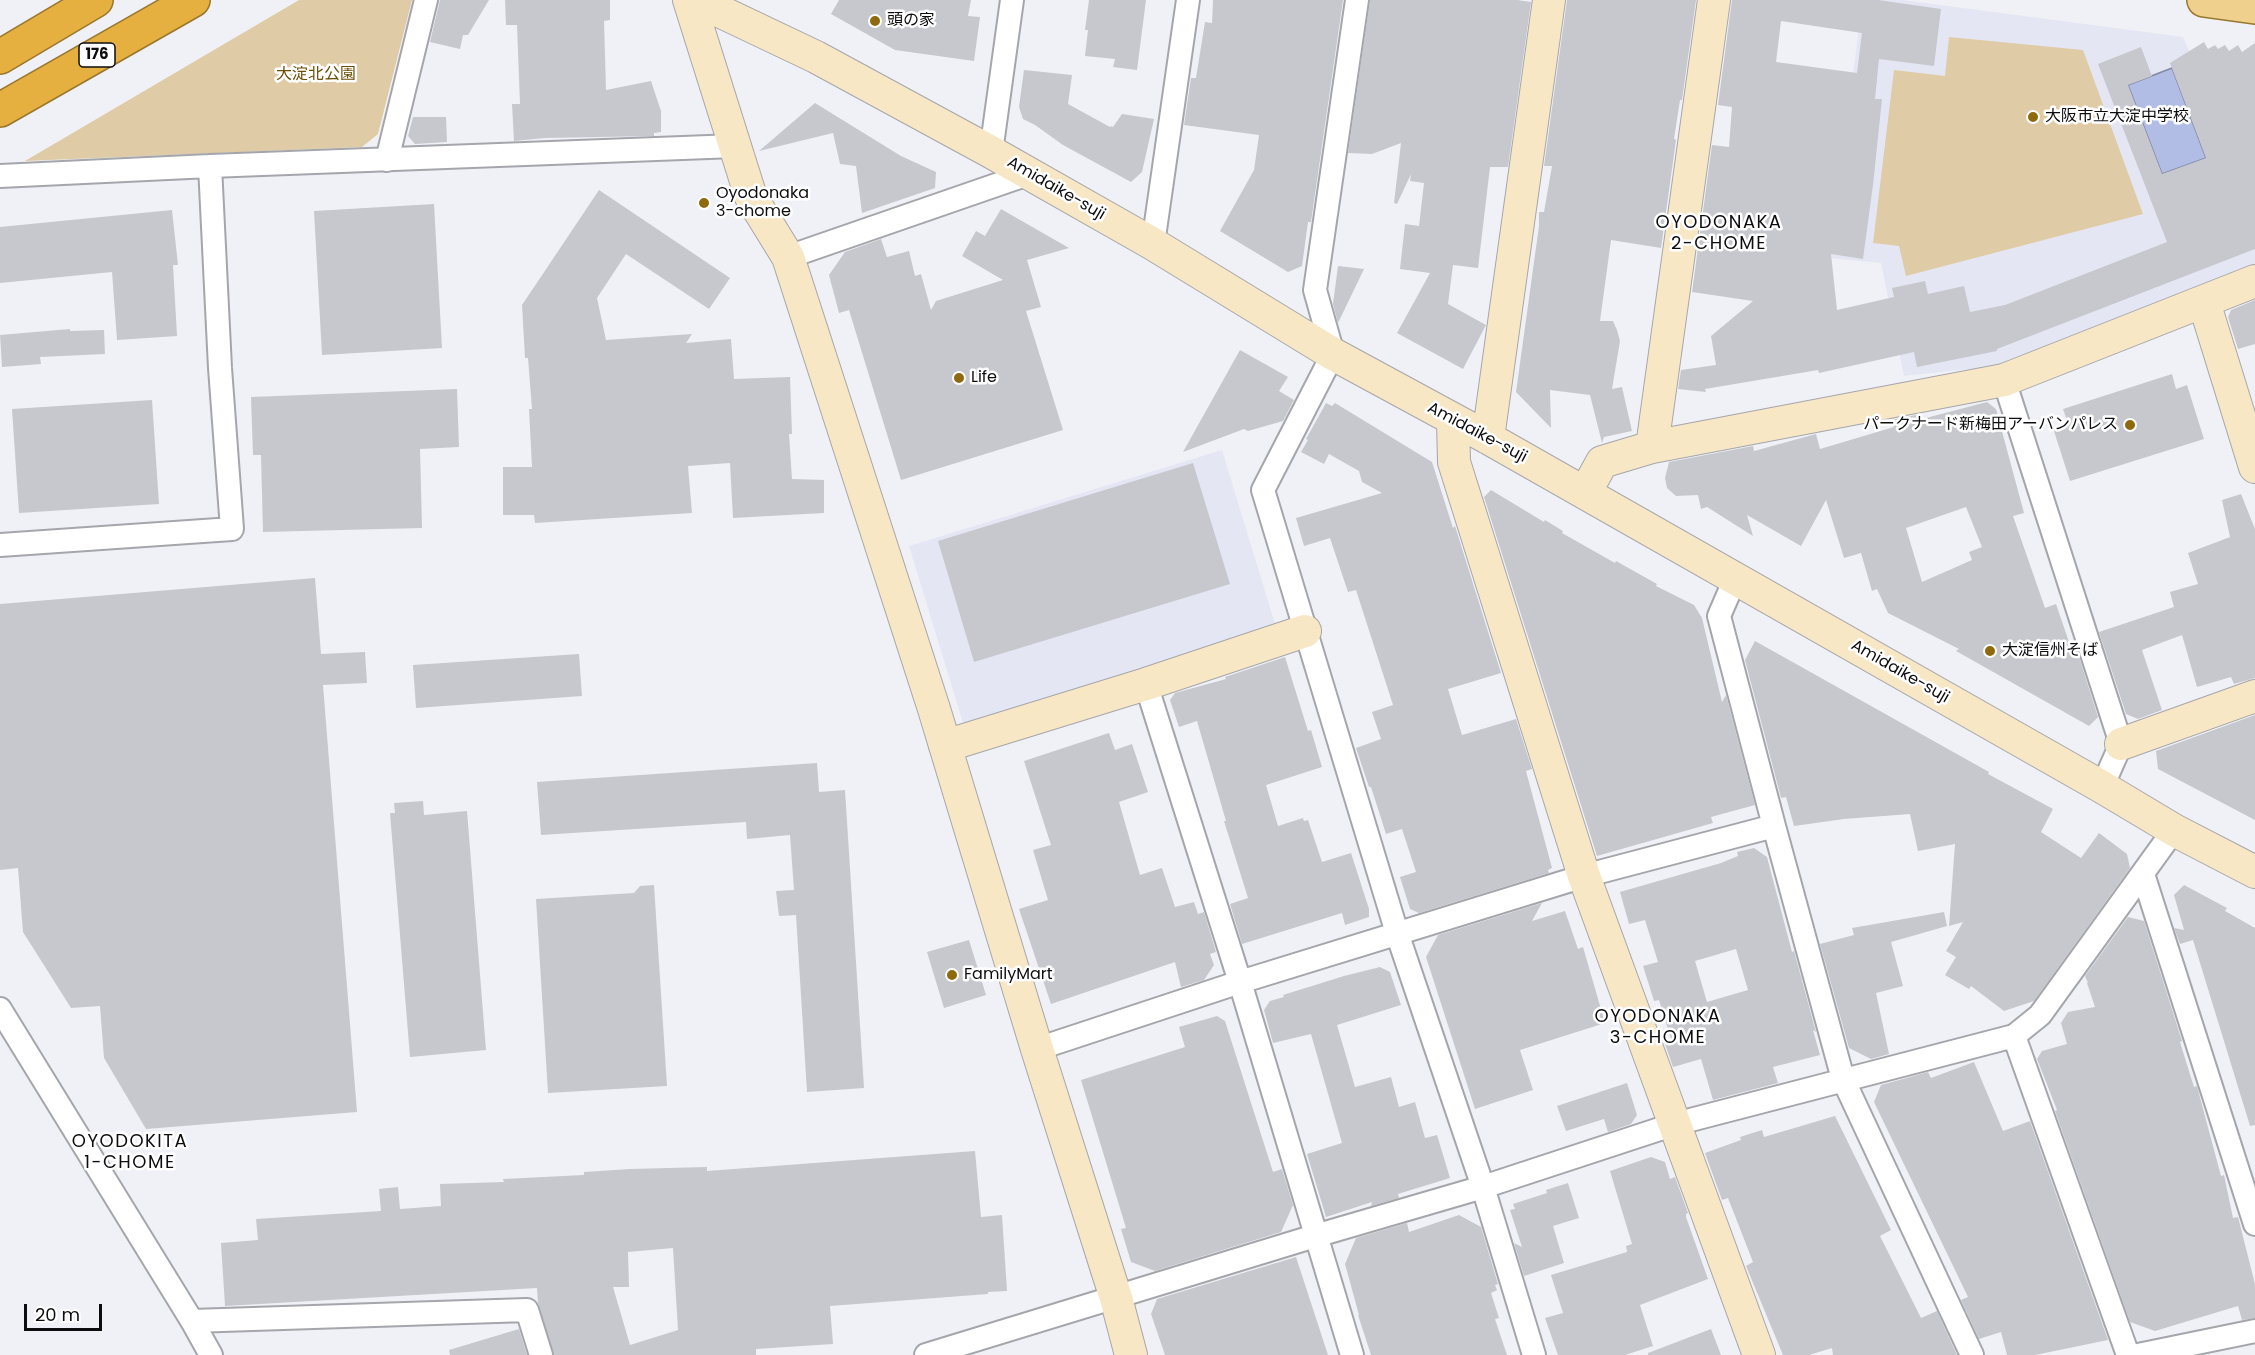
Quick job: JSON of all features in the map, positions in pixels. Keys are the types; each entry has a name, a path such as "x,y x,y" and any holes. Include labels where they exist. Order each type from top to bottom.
{"highway":[{"path":"0,57 96,0"},
{"name":"176","path":"0,110 193,0"}],"main road":[{"path":"2204,0 2255,7"}],"street":[{"path":"387,160 426,0"},
{"path":"689,0 751,197 788,257 945,746 1116,1298 1131,1355"},
{"name":"Amidaike-suji","path":"696,0 816,57 991,152 1153,244 1333,354 1488,438 2174,830 2255,872"},
{"path":"991,152 1012,0"},
{"path":"1153,244 1188,0"},
{"path":"1357,0 1315,290 1333,354 1263,490 1397,933 1483,1187 1534,1355"},
{"path":"1488,438 1549,0"},
{"path":"1653,447 1714,0"},
{"path":"0,176 735,146"},
{"path":"0,545 232,529 219,368 210,166"},
{"path":"788,257 1028,174"},
{"path":"1585,493 1602,462 1653,447 2004,380 2255,281"},
{"path":"2204,302 2255,467"},
{"path":"2004,380 2121,744 2102,787"},
{"path":"1454,421 1454,462 1584,876 1759,1355"},
{"path":"1735,579 1719,616 1843,1079 1972,1355"},
{"path":"945,746 1146,684 1305,631"},
{"path":"1146,684 1240,982 1315,1236 1353,1355"},
{"path":"2121,744 2255,696"},
{"path":"1038,1049 1240,982 1584,876 1774,826"},
{"path":"926,1355 1483,1187 1675,1125 1843,1079 2014,1036 2040,1015 2174,830"},
{"path":"2143,874 2255,1224"},
{"path":"0,1009 211,1355"},
{"path":"2014,1036 2128,1355"},
{"path":"192,1321 527,1310 541,1355"},
{"path":"2138,1355 2255,1331"}],"shaded area":[{"name":"大阪市立大淀中学校","path":"1863,0 1903,0 2183,37 2255,198 2255,268 1997,366 1904,376 1881,263 1828,258"},
{"path":"1222,450 1276,627 963,723 909,546"}],"green space":[{"name":"大淀北公園","path":"299,0 412,0 378,134 362,147 25,161"},
{"path":"1949,37 2083,50 2143,214 1906,276 1899,246 1873,243 1894,70 1945,76"}],"water":[{"path":"2172,68 2206,158 2162,174 2128,85"}],"building":[{"path":"440,0 489,0 468,35 463,35 460,49 430,42"},
{"path":"505,0 610,0 610,20 604,21 606,90 651,81 661,111 661,132 654,133 654,136 545,138 514,141 512,104 520,104 517,25 506,25"},
{"path":"839,0 971,0 968,16 980,17 974,61 895,50 831,14"},
{"path":"1089,0 1146,0 1137,70 1113,67 1115,59 1085,56 1088,30 1085,30"},
{"path":"1213,0 1343,0 1311,222 1308,222 1302,266 1288,272 1220,231 1254,170 1259,135 1184,125 1191,78 1196,78 1205,22 1212,23"},
{"path":"1370,0 1517,0 1531,2 1508,167 1490,167 1478,268 1453,265 1448,304 1486,325 1463,369 1397,333 1430,273 1400,269 1405,224 1419,226 1424,183 1410,181 1411,174 1397,204 1394,203 1401,143 1372,154 1348,153"},
{"path":"1567,0 1696,0 1682,100 1680,100 1674,139 1676,140 1661,248 1611,240 1600,321 1613,321 1617,330 1620,341 1612,389 1622,387 1632,431 1604,437 1602,443 1590,395 1550,390 1551,428 1516,392 1539,212 1544,212 1552,166 1544,166"},
{"path":"1732,0 1878,0 1941,9 1934,66 1879,59 1875,99 1882,99 1863,259 1831,254 1837,310 1894,297 1892,288 1925,281 1928,294 1964,286 1970,312 2005,305 2167,242 2098,64 2141,47 2152,76 2128,85 2162,174 2206,158 2170,63 2204,42 2208,49 2215,45 2218,49 2225,45 2229,51 2238,45 2242,52 2255,43 2255,249 1997,349 1997,351 1917,367 1914,352 1819,373 1818,370 1705,389 1706,392 1678,389 1681,370 1716,365 1711,336 1753,301 1692,292 1712,145 1729,147 1732,107 1718,105","holes":["1781,21 1862,33 1857,73 1776,62"]},
{"path":"1024,70 1072,75 1068,104 1110,127 1113,127 1122,114 1154,119 1142,172 1131,182 1063,145 1023,119 1019,107"},
{"path":"815,103 901,156 936,172 935,188 862,213 856,166 840,164 833,133 759,151"},
{"path":"413,117 446,117 447,142 415,144 408,136"},
{"path":"599,190 730,278 709,309 626,254 597,298 606,340 692,334 686,343 731,339 734,379 790,377 792,434 789,434 792,479 824,480 824,513 733,518 730,463 688,466 692,513 535,523 534,515 503,515 503,467 532,467 529,409 532,409 528,358 525,358 522,305"},
{"path":"434,204 442,348 322,355 314,211"},
{"name":"Life","path":"1001,209 1069,248 1027,260 1041,307 1026,311 1063,430 901,480 849,310 839,313 829,275 845,252 881,239 887,257 909,251 915,276 921,274 931,310 936,301 1003,280 962,256 976,231 985,236"},
{"path":"172,210 178,265 173,265 177,336 117,340 112,272 0,283 0,227"},
{"path":"1338,266 1364,269 1338,323 1333,304"},
{"path":"2255,300 2255,344 2238,349 2228,317 2231,310"},
{"path":"70,329 70,331 104,330 105,354 40,357 41,364 2,367 0,335"},
{"path":"1240,350 1288,377 1279,391 1294,400 1283,421 1248,431 1244,429 1183,452"},
{"name":"パークナード新梅田アーバンパレス","path":"2172,374 2176,389 2187,385 2204,439 2070,481 2053,428 2068,423 2063,409"},
{"path":"457,389 459,447 420,449 422,528 263,532 261,455 253,455 251,397"},
{"path":"152,400 159,504 19,513 12,409"},
{"path":"1987,402 1996,409 2024,513 2013,516 2045,608 2056,604 2069,642 2074,641 2098,717 2089,726 1956,651 1959,649 1888,613 1877,589 1872,591 1861,553 1844,558 1826,500 1801,546 1747,515 1753,536 1707,507 1701,509 1698,495 1676,496 1667,488 1665,478 1669,462 1753,446 1754,451 1816,434 1820,449 1894,427 1891,420 1921,414 1922,419","holes":["1966,507 1982,547 1969,552 1972,560 1922,582 1906,528"]},
{"path":"1326,403 1332,406 1335,403 1432,462 1453,528 1455,526 1501,673 1448,689 1462,735 1516,719 1532,769 1526,771 1552,868 1548,870 1549,873 1419,913 1410,909 1400,877 1416,872 1402,829 1386,834 1356,748 1381,739 1372,712 1393,705 1356,590 1348,592 1330,538 1304,546 1296,518 1382,493 1362,482 1359,471 1329,454 1324,464 1301,452"},
{"path":"1193,463 1230,584 974,662 938,541"},
{"path":"1491,490 1544,522 1545,520 1563,531 1562,533 1694,605 1702,618 1722,702 1726,695 1755,805 1711,817 1713,823 1597,856 1484,497"},
{"path":"2241,494 2255,529 2255,678 2234,684 2231,677 2197,687 2182,635 2142,650 2162,710 2138,719 2126,714 2099,632 2174,607 2170,592 2198,584 2188,553 2230,537 2222,500"},
{"path":"315,578 321,654 365,652 367,683 323,685 357,1112 146,1129 104,1058 100,1006 71,1008 23,932 18,868 0,870 0,604"},
{"path":"1755,641 2053,809 2041,832 2081,858 2099,833 2127,854 2130,868 2034,1001 2004,1011 1971,986 1969,989 1945,975 1956,957 1946,951 1963,922 1949,926 1955,844 1918,851 1910,814 1844,819 1794,826 1786,797 1781,798 1745,660"},
{"path":"579,654 582,696 416,708 413,665"},
{"path":"1285,657 1322,767 1266,785 1278,826 1303,818 1304,821 1308,820 1322,862 1351,853 1369,909 1369,917 1345,925 1342,913 1242,944 1230,904 1248,898 1197,721 1179,727 1170,700 1175,693 1226,679 1225,677"},
{"path":"2255,715 2255,820 2158,769 2156,751"},
{"path":"1109,733 1115,750 1132,744 1148,792 1119,802 1140,875 1162,868 1175,907 1194,902 1198,914 1204,912 1216,952 1210,954 1214,965 1204,980 1181,987 1175,962 1051,1004 1019,909 1048,900 1033,850 1051,845 1024,761"},
{"path":"817,763 819,792 845,790 864,1088 807,1092 796,915 779,916 776,891 794,890 790,835 747,839 746,822 541,835 537,782"},
{"path":"423,801 424,815 467,811 486,1050 410,1057 390,813 395,813 394,803"},
{"path":"1754,848 1767,857 1816,1032 1813,1030 1820,1055 1773,1067 1778,1083 1713,1100 1701,1059 1673,1067 1664,1041 1671,1039 1659,1000 1654,1001 1643,966 1658,962 1645,920 1629,924 1620,892 1721,863 1738,856 1737,852","holes":["1736,949 1748,990 1707,1002 1695,961"]},
{"path":"654,885 667,1086 548,1093 536,899 634,893 640,886"},
{"path":"2184,885 2227,908 2225,911 2255,928 2255,1125 2250,1126 2193,940 2180,944 2174,928 2184,930 2174,895"},
{"path":"1542,903 1532,921 1565,911 1578,949 1583,947 1605,1023 1520,1050 1533,1090 1475,1109 1426,957 1438,935"},
{"path":"1944,912 1947,926 1891,942 1903,986 1876,993 1889,1054 1871,1059 1849,1048 1820,944 1854,935 1852,928"},
{"path":"2128,917 2144,921 2194,1087 2197,1086 2221,1176 2224,1175 2233,1218 2238,1217 2255,1284 2255,1318 2242,1320 2238,1306 2155,1331 2130,1322 2055,1111 2057,1110 2037,1059 2042,1051 2067,1044 2061,1023 2068,1012 2095,1007 2085,976"},
{"path":"969,940 986,995 944,1008 927,952"},
{"path":"1380,967 1390,972 1401,1005 1337,1025 1355,1087 1391,1077 1399,1107 1415,1102 1425,1138 1437,1135 1450,1178 1398,1194 1399,1198 1371,1206 1372,1202 1326,1217 1307,1154 1342,1143 1311,1034 1273,1043 1264,1010 1270,1001 1284,997 1283,995"},
{"path":"1217,1016 1225,1021 1273,1172 1282,1169 1293,1205 1281,1232 1155,1271 1131,1262 1121,1229 1126,1228 1081,1080 1185,1047 1179,1027"},
{"path":"1974,1062 2003,1131 2030,1121 2108,1340 2035,1355 2007,1355 2001,1332 1979,1339 1961,1300 1968,1297 1874,1102 1881,1085 1928,1072 1931,1078"},
{"path":"1627,1083 1637,1115 1631,1124 1608,1132 1604,1119 1566,1131 1557,1106"},
{"path":"1835,1116 1891,1230 1880,1236 1921,1318 1937,1311 1957,1355 1833,1355 1832,1348 1809,1355 1783,1355 1746,1266 1753,1262 1728,1198 1722,1200 1705,1153 1762,1130 1764,1137"},
{"path":"975,1151 981,1217 1002,1215 1007,1291 830,1306 833,1344 756,1349 756,1355 554,1355 538,1303 537,1288 225,1306 221,1243 258,1240 256,1219 381,1211 379,1189 398,1187 400,1209 441,1206 440,1184 504,1182 503,1179 584,1175 584,1172 630,1169 707,1167 707,1171","holes":["673,1248 678,1330 630,1345 613,1287 629,1287 628,1252"]},
{"path":"1651,1157 1665,1162 1670,1179 1675,1177 1688,1213 1686,1217 1708,1279 1640,1305 1653,1346 1625,1355 1558,1355 1545,1318 1563,1313 1551,1275 1627,1252 1626,1246 1632,1244 1610,1171"},
{"path":"1568,1183 1579,1218 1553,1226 1564,1263 1524,1276 1514,1243 1522,1247 1510,1210 1515,1209 1513,1204 1547,1193 1546,1190"},
{"path":"1459,1215 1481,1227 1498,1284 1495,1285 1497,1290 1491,1293 1499,1318 1495,1319 1507,1355 1371,1355 1345,1264 1356,1238 1407,1223 1409,1232"},
{"path":"1296,1257 1328,1355 1165,1355 1151,1314 1157,1299"},
{"path":"519,1329 527,1355 450,1355 449,1350"},
{"path":"1711,1329 1721,1355 1648,1355 1648,1353"}],"place":[{"name":"頭の家","path":"875,21"},
{"name":"大阪市立大淀中学校","path":"2033,117"},
{"name":"Oyodonaka 3-chome","path":"704,203"},
{"name":"Life","path":"959,378"},
{"name":"パークナード新梅田アーバンパレス","path":"2130,425"},
{"name":"大淀信州そば","path":"1990,651"},
{"name":"FamilyMart","path":"952,975"}],"district":[{"name":"OYODONAKA 2-CHOME","path":"1719,233"},
{"name":"OYODONAKA 3-CHOME","path":"1658,1027"},
{"name":"OYODOKITA 1-CHOME","path":"130,1152"}]}
